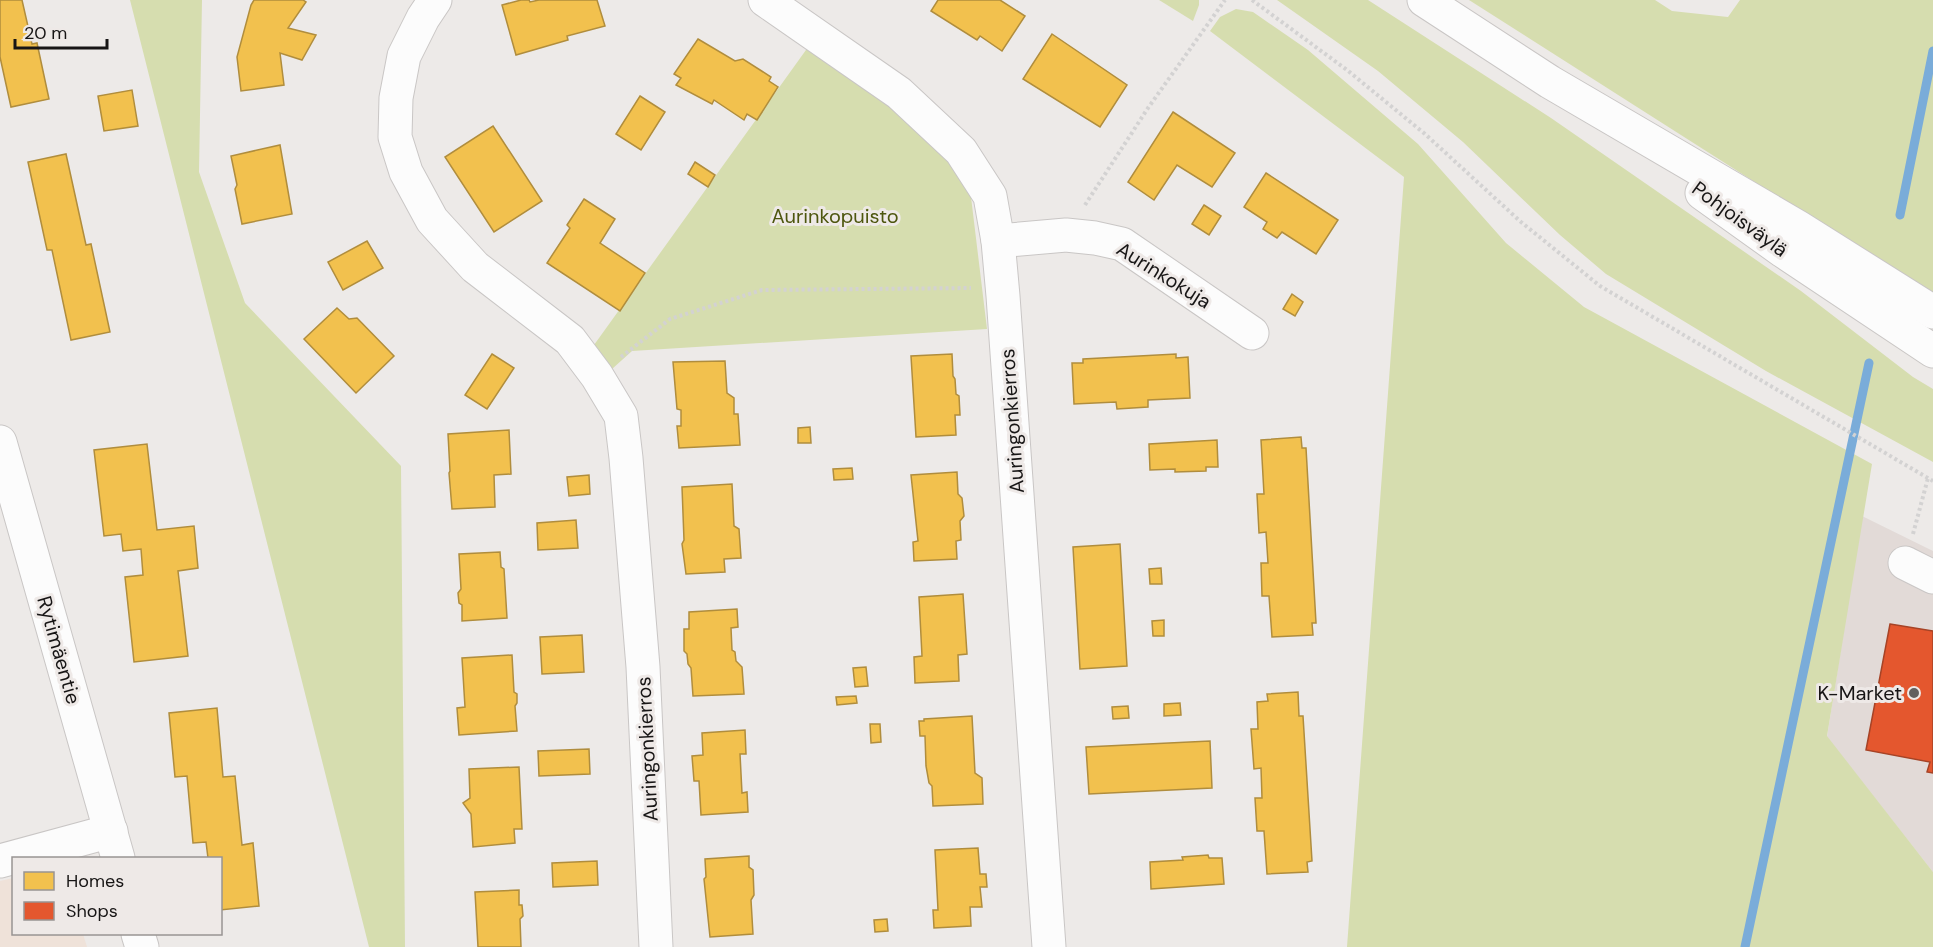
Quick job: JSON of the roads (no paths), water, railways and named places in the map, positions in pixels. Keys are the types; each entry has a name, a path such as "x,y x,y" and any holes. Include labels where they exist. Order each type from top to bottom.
{"street":[{"name":"Auringonkierros","path":"435,0 404,56 396,98 395,136 406,172 432,220 446,236 475,267 570,340 597,376 621,416 643,667 656,947"},
{"name":"Auringonkierros","path":"765,0 899,93 961,151 990,196 998,241 1002,288 1049,947"},
{"name":"Pohjoisväylä","path":"1424,0 1550,82 1798,227 1933,312"},
{"name":"Pohjoisväylä","path":"1550,82 1783,251 1933,351"},
{"name":"Aurinkokuja","path":"998,241 1066,235 1122,244 1252,333"},
{"name":"Rytimäentie","path":"0,442 115,845"},
{"path":"29,857 115,845"}],"waterway":[{"path":"1900,215 1933,51"},
{"path":"1745,947 1869,363"}],"place":[{"name":"K-Market","path":"1914,693"}],"park label":[{"name":"Aurinkopuisto","path":"835,216"}]}
